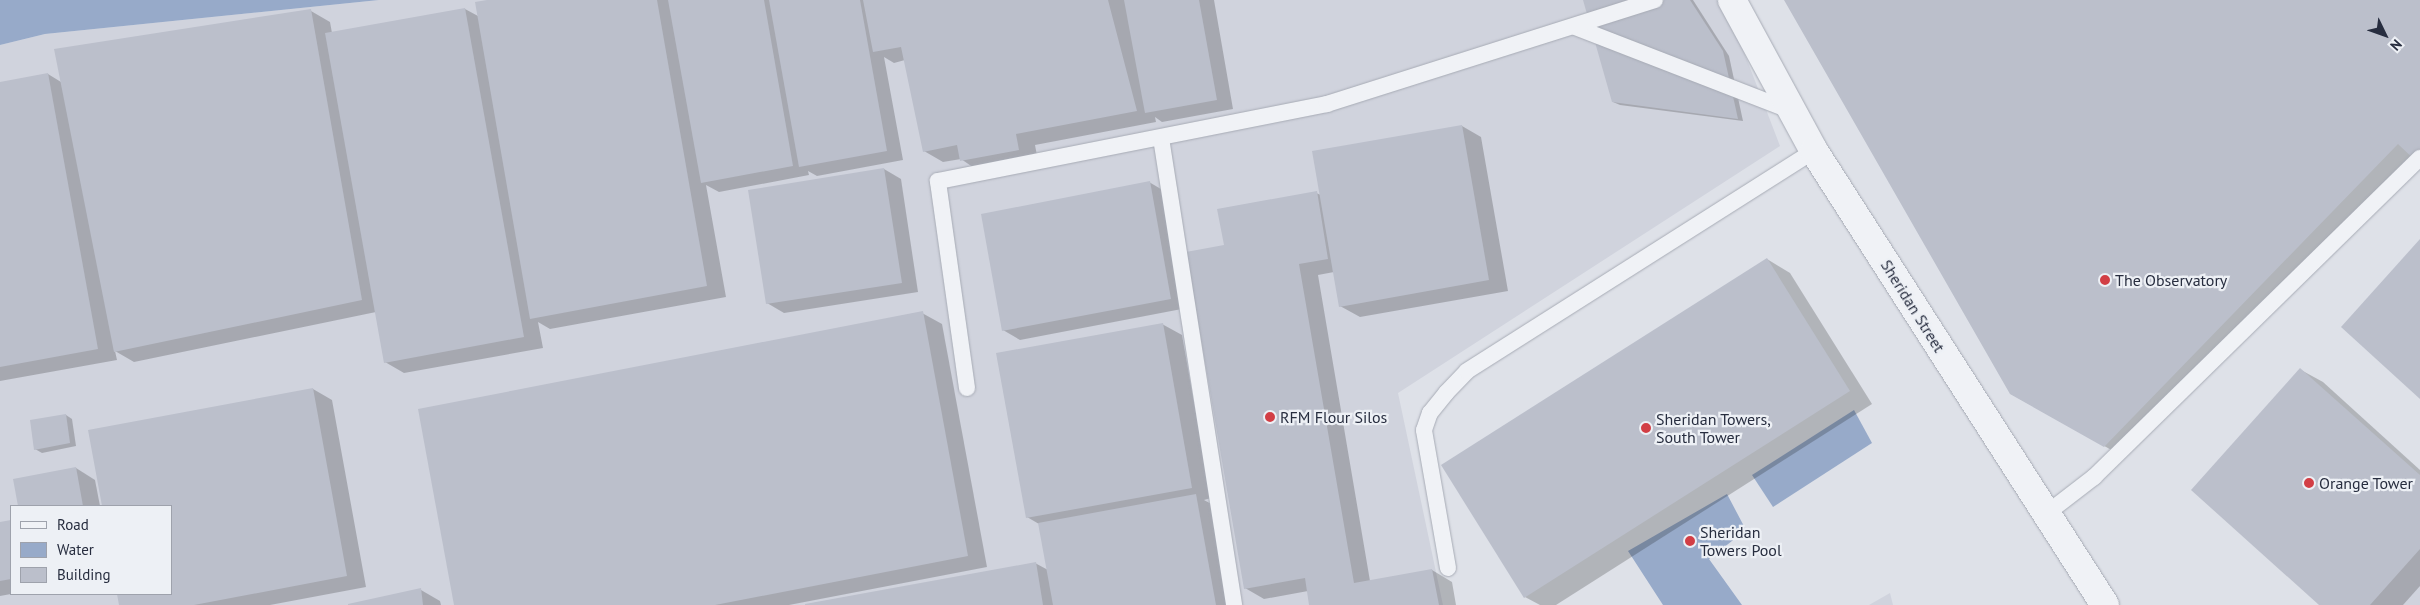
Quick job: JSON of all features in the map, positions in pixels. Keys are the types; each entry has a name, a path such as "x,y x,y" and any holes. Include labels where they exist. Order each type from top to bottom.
{"street":[{"name":"Sheridan Street","path":"1732,0 1814,150 2105,605"}],"lane":[{"path":"967,388 938,181 1327,104 1545,34 1575,27 1655,0"},
{"path":"1575,27 1793,112"},
{"path":"1161,138 1234,605"},
{"path":"1448,568 1424,430 1430,413 1446,392 1468,371 1814,150"},
{"path":"2046,514 2094,477 2420,158"}],"shaded area":[{"path":"379,0 1724,0 1780,146 1398,393 1443,605 0,605 0,45 45,34"},
{"path":"2420,545 2420,605 2341,605"},
{"path":"1890,593 1893,605 1869,605"}],"water":[{"path":"0,0 379,0 45,34 0,45"},
{"name":"Sheridan Towers Pool","path":"1854,410 1872,443 1773,507 1752,475"},
{"name":"Sheridan Towers Pool","path":"1727,494 1746,530 1709,559 1742,605 1663,605 1628,551"}],"building":[{"path":"487,0 657,0 707,286 530,319 475,2"},
{"path":"668,0 764,0 793,166 701,183"},
{"path":"769,0 860,0 887,151 799,167"},
{"path":"863,0 1108,0 1137,111 1016,134 1019,150 960,161 957,145 923,152 901,47 873,52"},
{"path":"1124,0 1199,0 1217,100 1145,113"},
{"path":"1583,0 1690,0 1723,51 1738,119 1612,102"},
{"name":"The Observatory","path":"1784,0 2420,0 2420,165 2398,144 2104,447 2010,394"},
{"path":"465,8 524,337 384,363 325,33"},
{"path":"311,9 362,300 114,352 54,49"},
{"path":"48,73 98,349 0,367 0,82"},
{"path":"1462,125 1489,280 1339,307 1312,151"},
{"path":"884,168 902,283 766,304 748,190"},
{"path":"1150,181 1171,299 1002,331 981,214"},
{"name":"RFM Flour Silos","path":"1317,191 1328,259 1299,264 1354,583 1432,569 1439,605 1309,605 1305,578 1244,589 1186,252 1224,245 1217,209"},
{"path":"2420,239 2420,399 2341,327"},
{"name":"Sheridan Towers, South Tower","path":"1767,258 1850,391 1524,598 1441,465"},
{"path":"923,311 968,556 715,605 454,605 418,409"},
{"path":"1163,323 1192,488 1026,518 996,353"},
{"name":"Orange Tower","path":"2300,368 2420,475 2420,549 2370,605 2319,605 2191,490"},
{"path":"313,388 347,576 194,605 119,605 117,595 172,595 172,505 102,505 88,430"},
{"path":"66,414 70,443 34,450 30,420"},
{"path":"76,467 83,505 18,505 13,479"},
{"path":"1196,494 1216,605 1053,605 1038,523"},
{"path":"10,520 10,579 0,581 0,522"},
{"path":"1036,562 1043,605 805,605 805,604"},
{"path":"421,588 423,605 348,605 348,604"}],"place":[{"name":"The Observatory","path":"2105,280"},
{"name":"RFM Flour Silos","path":"1270,417"},
{"name":"Sheridan Towers, South Tower","path":"1646,428"},
{"name":"Orange Tower","path":"2309,483"},
{"name":"Sheridan Towers Pool","path":"1690,541"}]}
